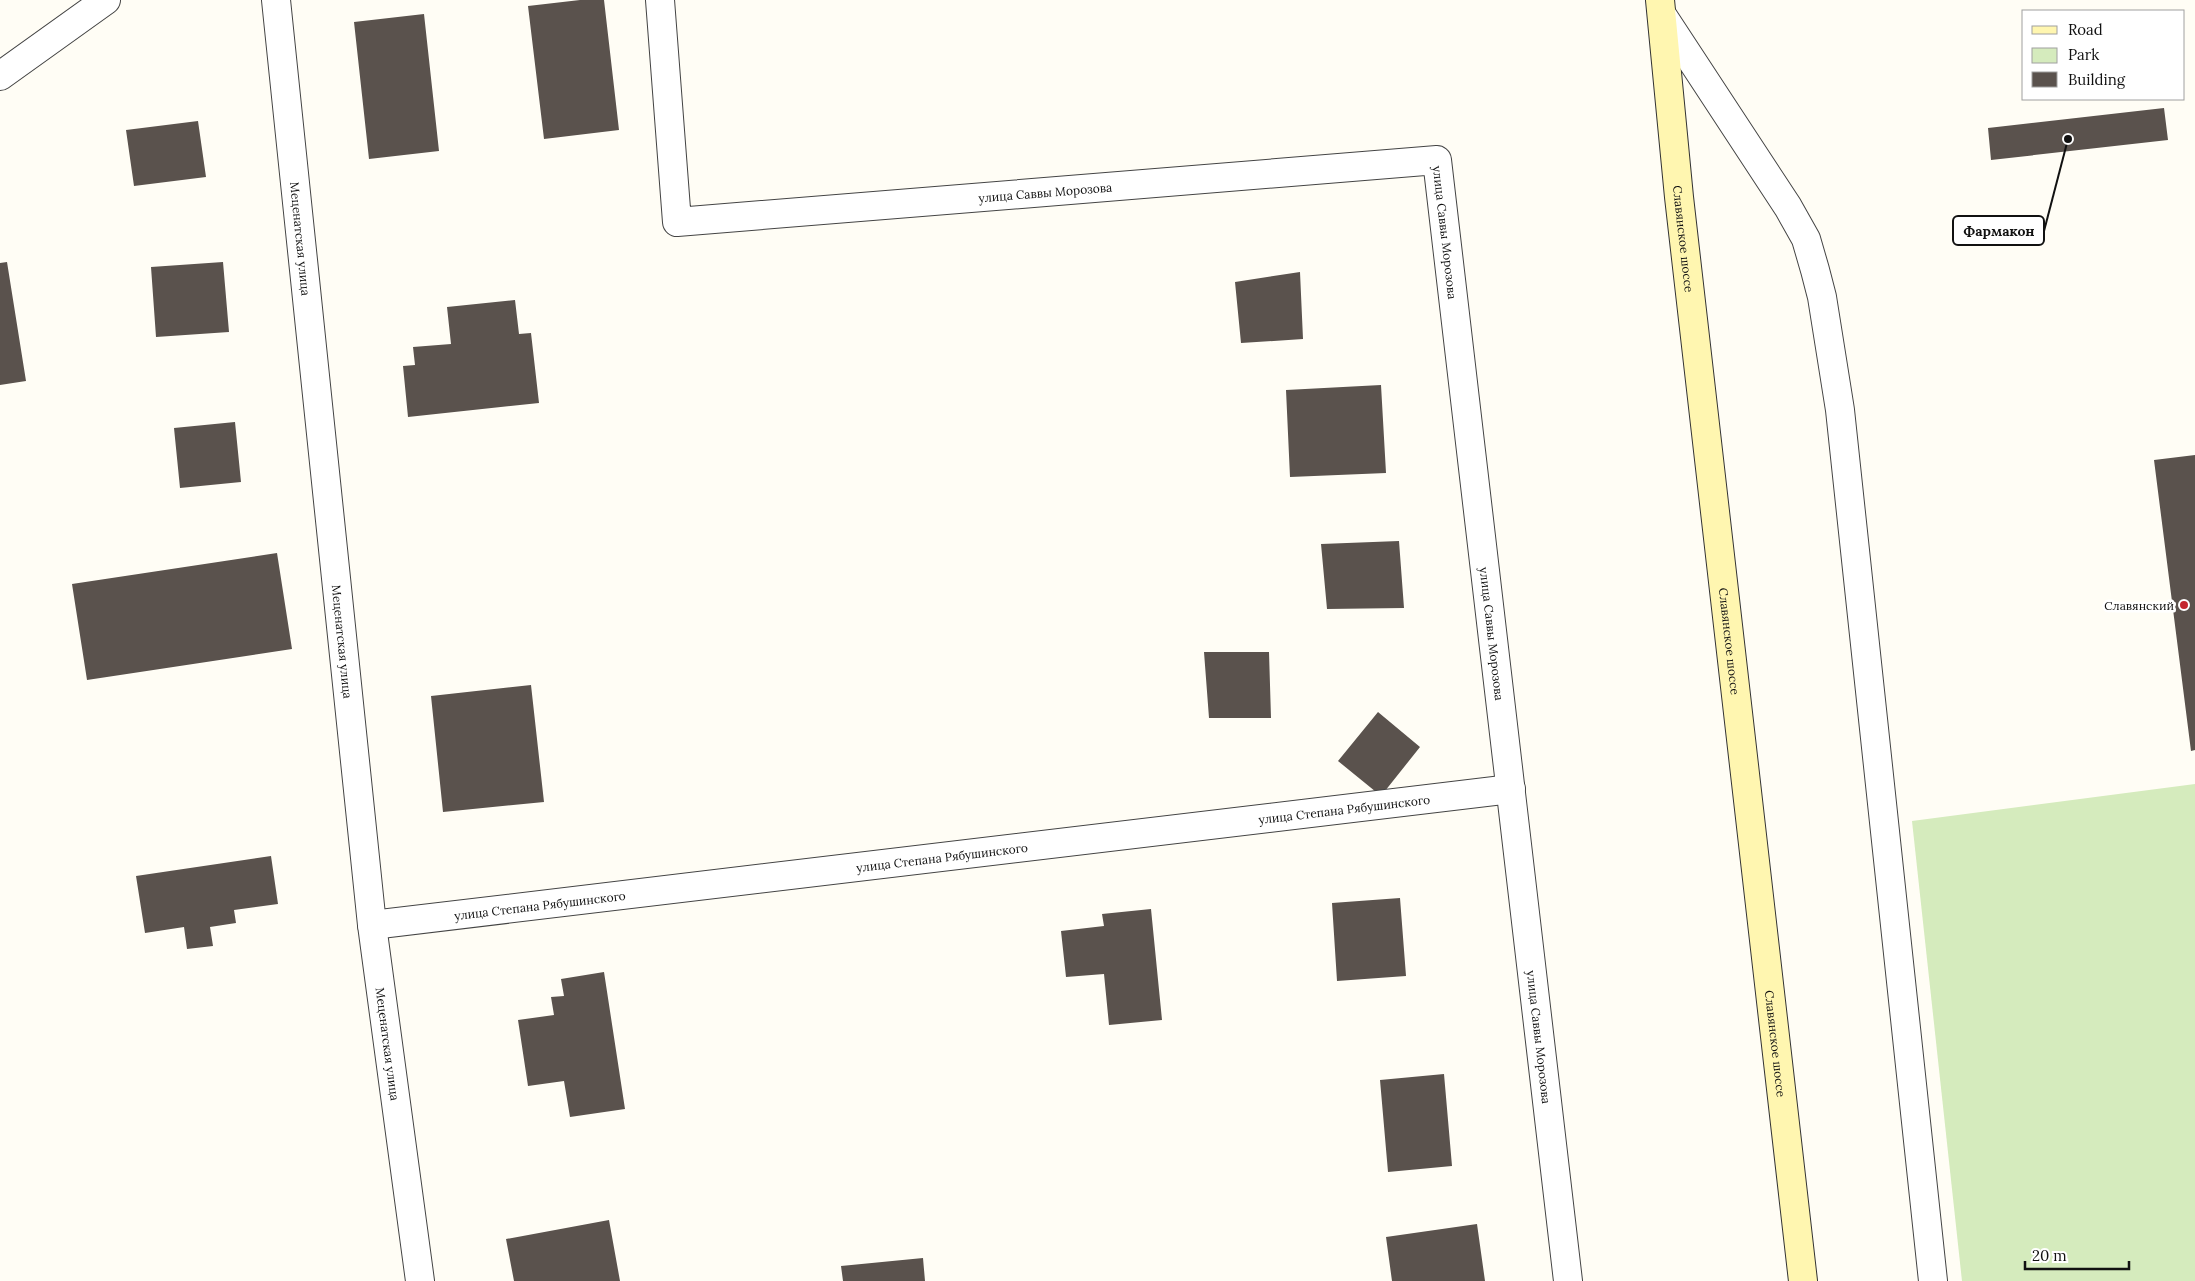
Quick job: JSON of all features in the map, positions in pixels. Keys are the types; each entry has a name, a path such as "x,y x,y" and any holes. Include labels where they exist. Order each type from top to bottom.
{"main road":[{"name":"Славянское шоссе","path":"1661,7 1679,197 1803,1281"}],"street":[{"path":"0,76 106,0"},
{"name":"Меценатская улица","path":"276,0 372,925 420,1281"},
{"name":"улица Саввы Морозова","path":"660,0 677,222 1437,160 1568,1281"},
{"path":"1661,7 1788,207 1806,239 1822,297 1840,410 1933,1281"},
{"name":"улица Степана Рябушинского","path":"372,925 1511,789"}],"green space":[{"path":"2195,784 2195,1281 1962,1281 1912,821"}],"building":[{"path":"580,0 604,0 619,130 544,139 528,6"},
{"path":"424,14 439,151 369,159 354,22"},
{"path":"2164,108 2168,140 1991,160 1988,128"},
{"path":"198,121 206,177 134,186 126,130"},
{"path":"7,262 26,381 0,385 0,263"},
{"path":"223,262 229,332 156,337 151,267"},
{"path":"1300,272 1303,339 1241,343 1235,282"},
{"path":"515,300 519,334 531,333 539,403 408,417 403,366 415,365 413,347 451,344 447,307"},
{"path":"1381,385 1386,473 1290,477 1286,390"},
{"path":"235,422 241,482 180,488 174,428"},
{"name":"Славянский","path":"2195,455 2195,750 2191,751 2154,460"},
{"path":"1399,541 1404,608 1327,609 1321,544"},
{"path":"277,553 292,649 87,680 72,584"},
{"path":"1204,652 1269,652 1271,718 1209,718"},
{"path":"531,685 544,802 443,812 431,696"},
{"path":"1378,712 1420,747 1381,796 1338,761"},
{"path":"271,856 278,904 234,910 236,923 210,927 213,946 187,949 184,927 145,933 136,876"},
{"path":"1400,898 1406,976 1337,981 1332,903"},
{"path":"1151,909 1162,1020 1109,1025 1104,974 1066,977 1061,931 1104,926 1102,914"},
{"path":"604,972 625,1109 570,1117 564,1081 528,1086 518,1020 554,1015 551,997 564,996 561,979"},
{"path":"1444,1074 1452,1166 1388,1172 1380,1080"},
{"path":"609,1220 620,1281 514,1281 506,1239"},
{"path":"1477,1224 1485,1281 1392,1281 1386,1237"},
{"path":"923,1258 925,1281 843,1281 841,1266"}],"place":[{"name":"Фармакон","path":"2068,139"},
{"name":"Славянский","path":"2184,605"}]}
